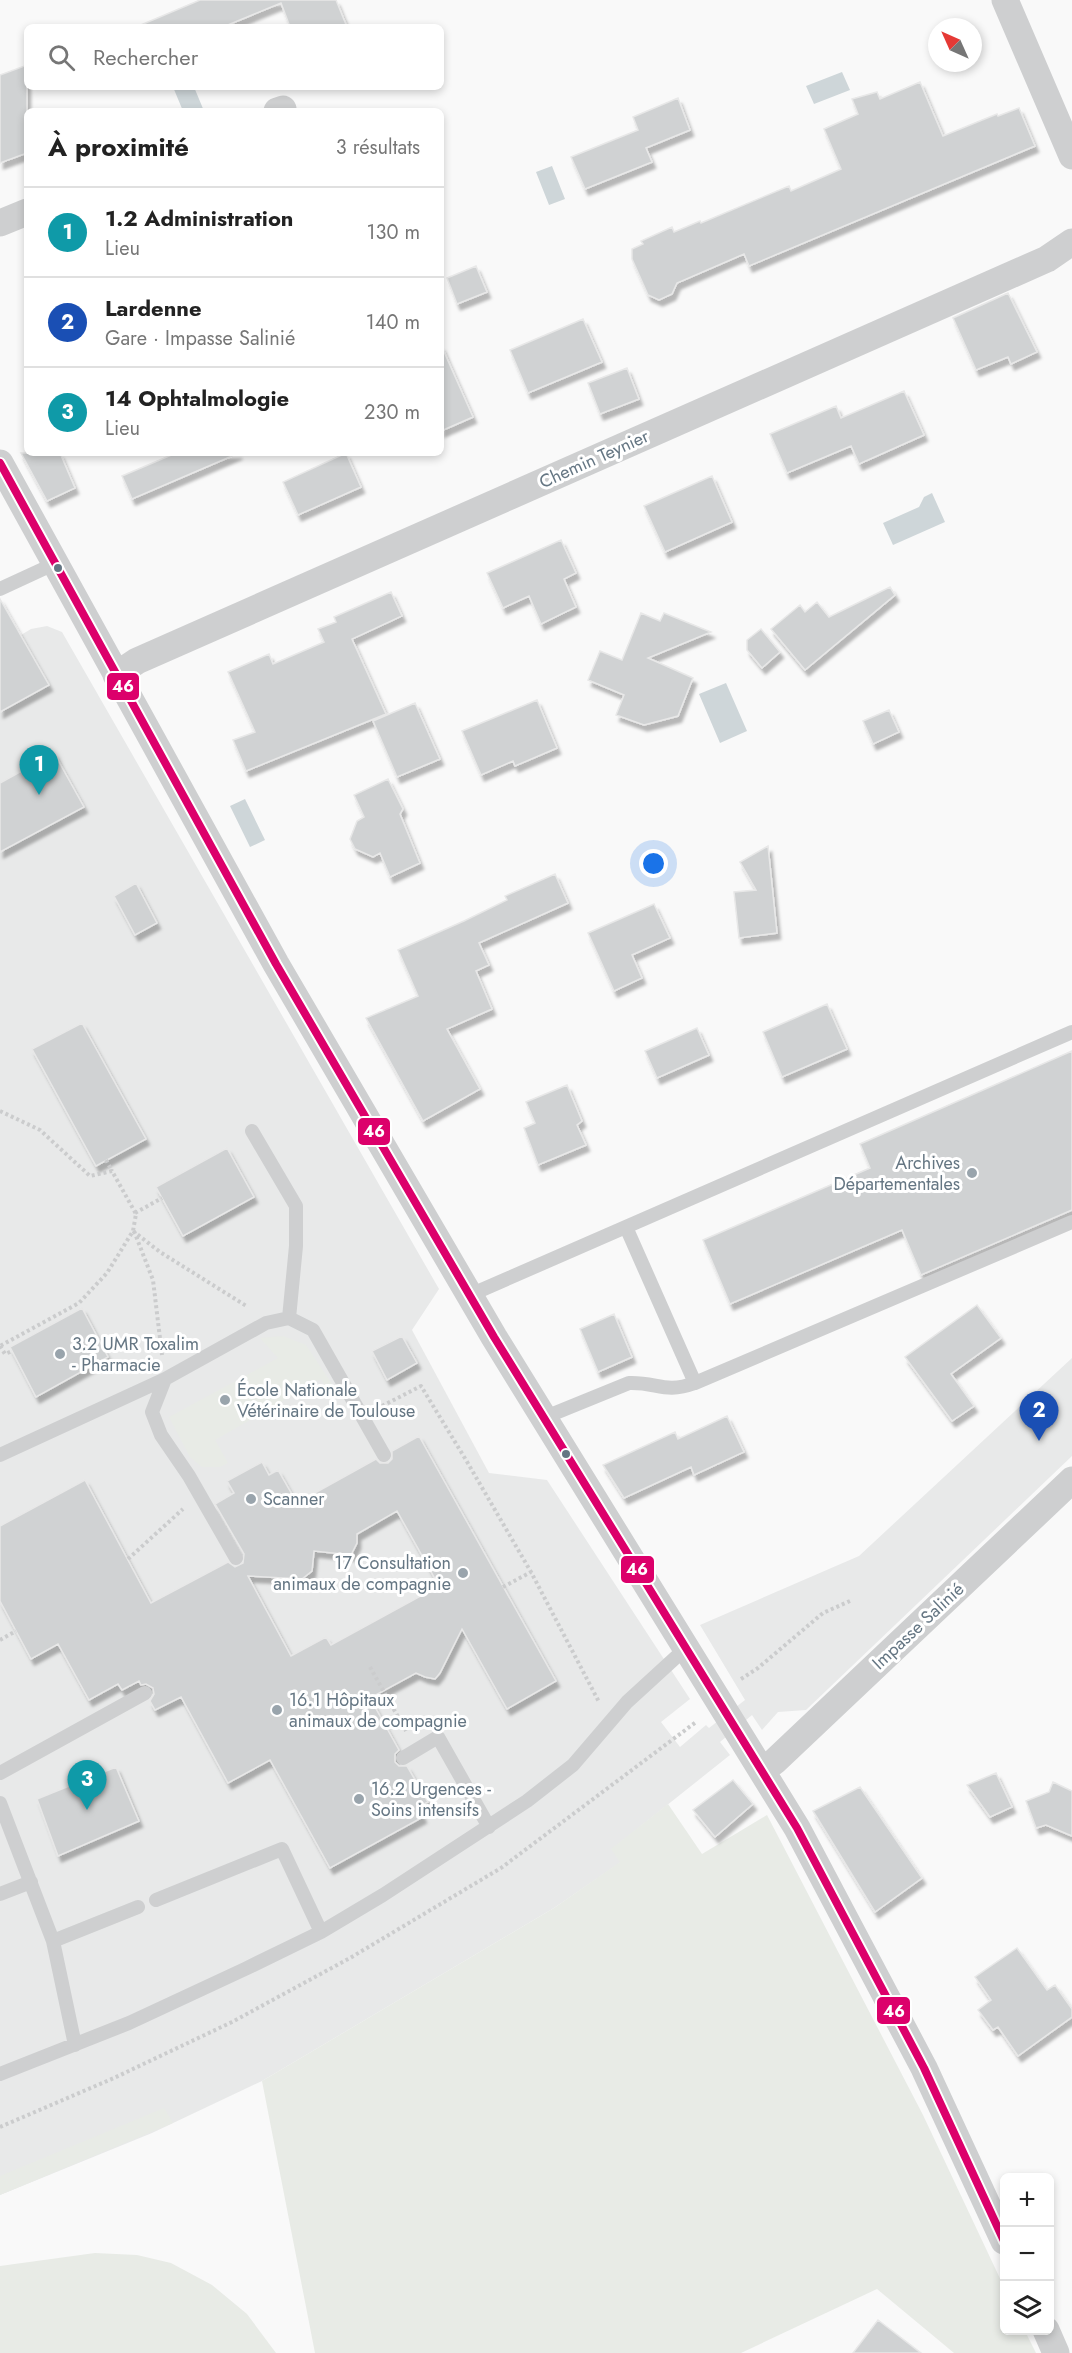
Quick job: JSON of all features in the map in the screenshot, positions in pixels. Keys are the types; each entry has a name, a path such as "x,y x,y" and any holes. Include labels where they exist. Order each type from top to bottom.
{"street":[{"path":"1005,0 1072,156"},
{"path":"0,223 24,213"},
{"name":"Chemin Teynier","path":"116,675 137,661 1047,259 1072,242"},
{"path":"0,463 276,964 543,1418 797,1828 924,2068 1000,2230"},
{"name":"Impasse Salinié","path":"763,1770 1072,1480"},
{"path":"1048,2335 1056,2353"}],"lane":[{"path":"0,589 54,564"},
{"path":"470,1295 1072,1032"},
{"path":"252,1131 296,1206 296,1246 289,1318"},
{"path":"543,1418 629,1383 643,1383 664,1389 680,1388 695,1383 1072,1221"},
{"path":"626,1227 695,1383"},
{"path":"0,1455 165,1379 266,1323 289,1318 313,1330 384,1455"},
{"path":"165,1379 152,1412 161,1435 189,1476 236,1558"},
{"path":"0,2074 75,2045 235,1974 321,1932 383,1895 527,1801 573,1765 627,1702 686,1648"},
{"path":"0,1773 145,1693"},
{"path":"403,1758 438,1737 489,1827"},
{"path":"0,1803 53,1941 75,2045"},
{"path":"156,1900 282,1849 321,1932"},
{"path":"0,1894 31,1882"},
{"path":"53,1941 138,1907"}],"path":[{"path":"0,1111 40,1130 90,1176 112,1171"},
{"path":"12,1351 5,1354 0,1346 79,1303 107,1273 133,1231 135,1213 106,1160"},
{"path":"135,1213 162,1198"},
{"path":"133,1231 160,1252 260,1314 266,1323"},
{"path":"133,1231 153,1280 165,1379"},
{"path":"364,1417 421,1386 531,1572 592,1687 608,1724"},
{"path":"128,1559 183,1509 189,1476"},
{"path":"503,1587 531,1572"},
{"path":"0,2127 114,2078 232,2022 350,1958 501,1868 758,1668 823,1613 850,1601"},
{"path":"0,1640 16,1631"},
{"path":"370,1667 416,1750"}],"shaded area":[{"path":"842,72 850,90 814,104 806,86"},
{"path":"174,90 195,90 203,108 182,108"},
{"path":"552,166 565,199 549,205 536,172"},
{"path":"932,493 945,522 893,545 883,523 919,507 924,497"},
{"name":"École Nationale Vétérinaire de Toulouse","path":"14,624 21,635 31,629 47,626 62,632 439,1289 412,1330 489,1473 547,1480 690,1699 661,1722 680,1747 706,1725 709,1728 745,1700 700,1625 859,1556 1072,1358 1072,1456 806,1710 778,1712 762,1730 752,1715 720,1742 730,1755 612,1849 621,1862 554,1908 262,2081 152,2133 0,2195 0,632"},
{"path":"726,683 747,731 720,743 699,694"},
{"path":"245,799 265,840 250,847 230,806"},
{"path":"283,1336 306,1345 334,1387 332,1398 321,1379 215,1440 228,1463 220,1467 202,1467 190,1457 169,1417 278,1358 260,1338"},
{"path":"668,1804 702,1854 767,1815 923,2115 1000,2279 1000,2335 1027,2335 1036,2353 954,2353 877,2289 741,2353 315,2353 262,2081 554,1908 620,1862 611,1849"},
{"path":"164,2108 173,2123 0,2195 0,2176"},
{"path":"95,2253 137,2255 171,2263 212,2285 247,2314 276,2353 0,2353 0,2266"}],"building":[{"path":"200,0 336,0 346,24 289,24 281,3 230,24 143,24"},
{"path":"24,66 27,108 24,108 24,154 0,163 0,75"},
{"path":"920,82 943,136 997,114 998,116 1019,108 1035,146 749,266 744,254 677,283 672,294 659,300 648,295 632,259 632,249 643,244 641,241 672,227 674,232 700,221 701,223 789,186 791,191 841,169 824,129 858,114 852,99 877,92 880,99"},
{"path":"678,98 690,130 646,148 652,162 585,189 571,157 638,130 633,117"},
{"path":"476,266 487,292 457,304 447,278"},
{"path":"1008,293 1037,352 1011,364 1008,357 976,370 953,318"},
{"path":"583,319 602,362 528,393 510,350"},
{"path":"444,352 473,417 444,430"},
{"path":"627,368 639,399 600,414 588,383"},
{"path":"904,391 924,435 859,464 851,446 787,473 770,434 836,406 841,418"},
{"path":"21,453 24,453 24,456 61,456 75,488 47,501"},
{"path":"169,456 232,456 132,499 122,476"},
{"path":"339,456 347,456 361,487 298,515 283,482"},
{"path":"712,476 732,522 665,552 644,506"},
{"path":"561,540 576,573 564,579 576,607 541,624 529,596 503,608 487,573"},
{"path":"890,587 895,595 805,670 771,629 800,605 805,612 817,602 829,617"},
{"path":"391,592 402,616 352,639 386,714 246,771 233,740 255,732 228,672 269,654 273,664 324,642 318,629 336,622 334,617"},
{"path":"0,599 49,685 0,712"},
{"path":"641,613 660,621 664,613 711,632 648,658 693,678 678,716 644,725 616,715 624,695 588,680 600,651 622,660"},
{"path":"761,629 780,652 762,668 747,650 747,640"},
{"path":"537,700 557,748 515,766 513,761 481,775 462,731"},
{"path":"415,703 440,759 397,777 373,721"},
{"path":"889,710 899,732 873,744 863,721"},
{"path":"54,753 84,807 0,852 0,783"},
{"path":"388,779 403,809 400,814 420,863 390,877 380,853 373,857 355,849 350,839 357,821 364,817 354,795"},
{"path":"768,846 777,933 739,938 734,892 756,890 740,862"},
{"path":"555,874 568,903 479,943 489,965 476,971 492,1009 447,1029 480,1089 423,1121 366,1018 418,996 398,950 464,921 507,900 505,896"},
{"path":"136,883 157,923 135,935 114,896"},
{"path":"654,904 670,938 632,955 642,978 614,991 588,933"},
{"path":"827,1004 847,1049 782,1077 763,1032"},
{"path":"82,1023 146,1139 96,1166 32,1049"},
{"path":"697,1028 709,1055 657,1078 645,1051"},
{"name":"Archives Départementales","path":"1072,1051 1072,1210 921,1275 902,1230 730,1304 703,1240 870,1168 860,1144"},
{"path":"567,1085 582,1121 577,1125 586,1145 538,1165 524,1128 535,1123 526,1102"},
{"path":"227,1148 254,1197 183,1236 156,1187"},
{"path":"977,1305 1001,1338 951,1374 974,1406 952,1421 905,1357"},
{"name":"3.2 UMR Toxalim - Pharmacie","path":"82,1308 108,1357 36,1397 10,1347"},
{"path":"614,1314 632,1357 598,1372 580,1329"},
{"path":"402,1336 417,1363 387,1380 372,1351"},
{"path":"727,1416 744,1452 694,1475 691,1467 624,1498 603,1465 675,1432 678,1439"},
{"path":"419,1436 556,1681 507,1709 462,1629 435,1679 416,1673 370,1698 399,1750 395,1754 395,1762 399,1766 407,1766 428,1802 418,1807 423,1817 330,1868 270,1760 228,1783 181,1697 155,1710 150,1701 154,1694 153,1688 146,1684 141,1685 139,1681 122,1690 118,1684 89,1700 58,1644 31,1659 0,1601 0,1526 85,1480 151,1603 228,1562 235,1567 243,1563 244,1554 215,1504 234,1493 227,1481 262,1462 269,1475 278,1470 297,1503 376,1459 380,1463 388,1463 392,1459 392,1451","holes":["397,1511 439,1586 331,1645 326,1637 291,1656 248,1576 302,1579 312,1571 314,1551 351,1555 357,1543 357,1534"]},
{"path":"116,1767 139,1821 58,1856 37,1799"},
{"path":"996,1773 1012,1807 990,1817 967,1785"},
{"path":"733,1780 753,1804 715,1837 693,1810"},
{"path":"1053,1782 1072,1791 1072,1836 1046,1825 1036,1828 1026,1801 1049,1792"},
{"path":"860,1787 922,1878 875,1912 813,1811"},
{"path":"1017,1948 1047,1990 1055,1985 1072,2009 1072,2017 1018,2056 998,2027 993,2030 978,2010 991,2000 975,1977"},
{"path":"878,2320 921,2353 853,2353"}],"transit line":[{"name":"46","path":"0,463 276,964 494,1337 797,1828 924,2068 1000,2232"}],"place":[{"name":"1.2 Administration","path":"39,795"},
{"name":"Archives Départementales","path":"972,1173"},
{"name":"3.2 UMR Toxalim - Pharmacie","path":"60,1354"},
{"name":"École Nationale Vétérinaire de Toulouse","path":"225,1400"},
{"name":"Lardenne","path":"1039,1441"},
{"name":"Scanner","path":"251,1499"},
{"name":"17 Consultation animaux de compagnie","path":"463,1573"},
{"name":"16.1 Hôpitaux animaux de compagnie","path":"277,1710"},
{"name":"16.2 Urgences - Soins intensifs","path":"359,1799"},
{"name":"14 Ophtalmologie","path":"87,1810"}]}
